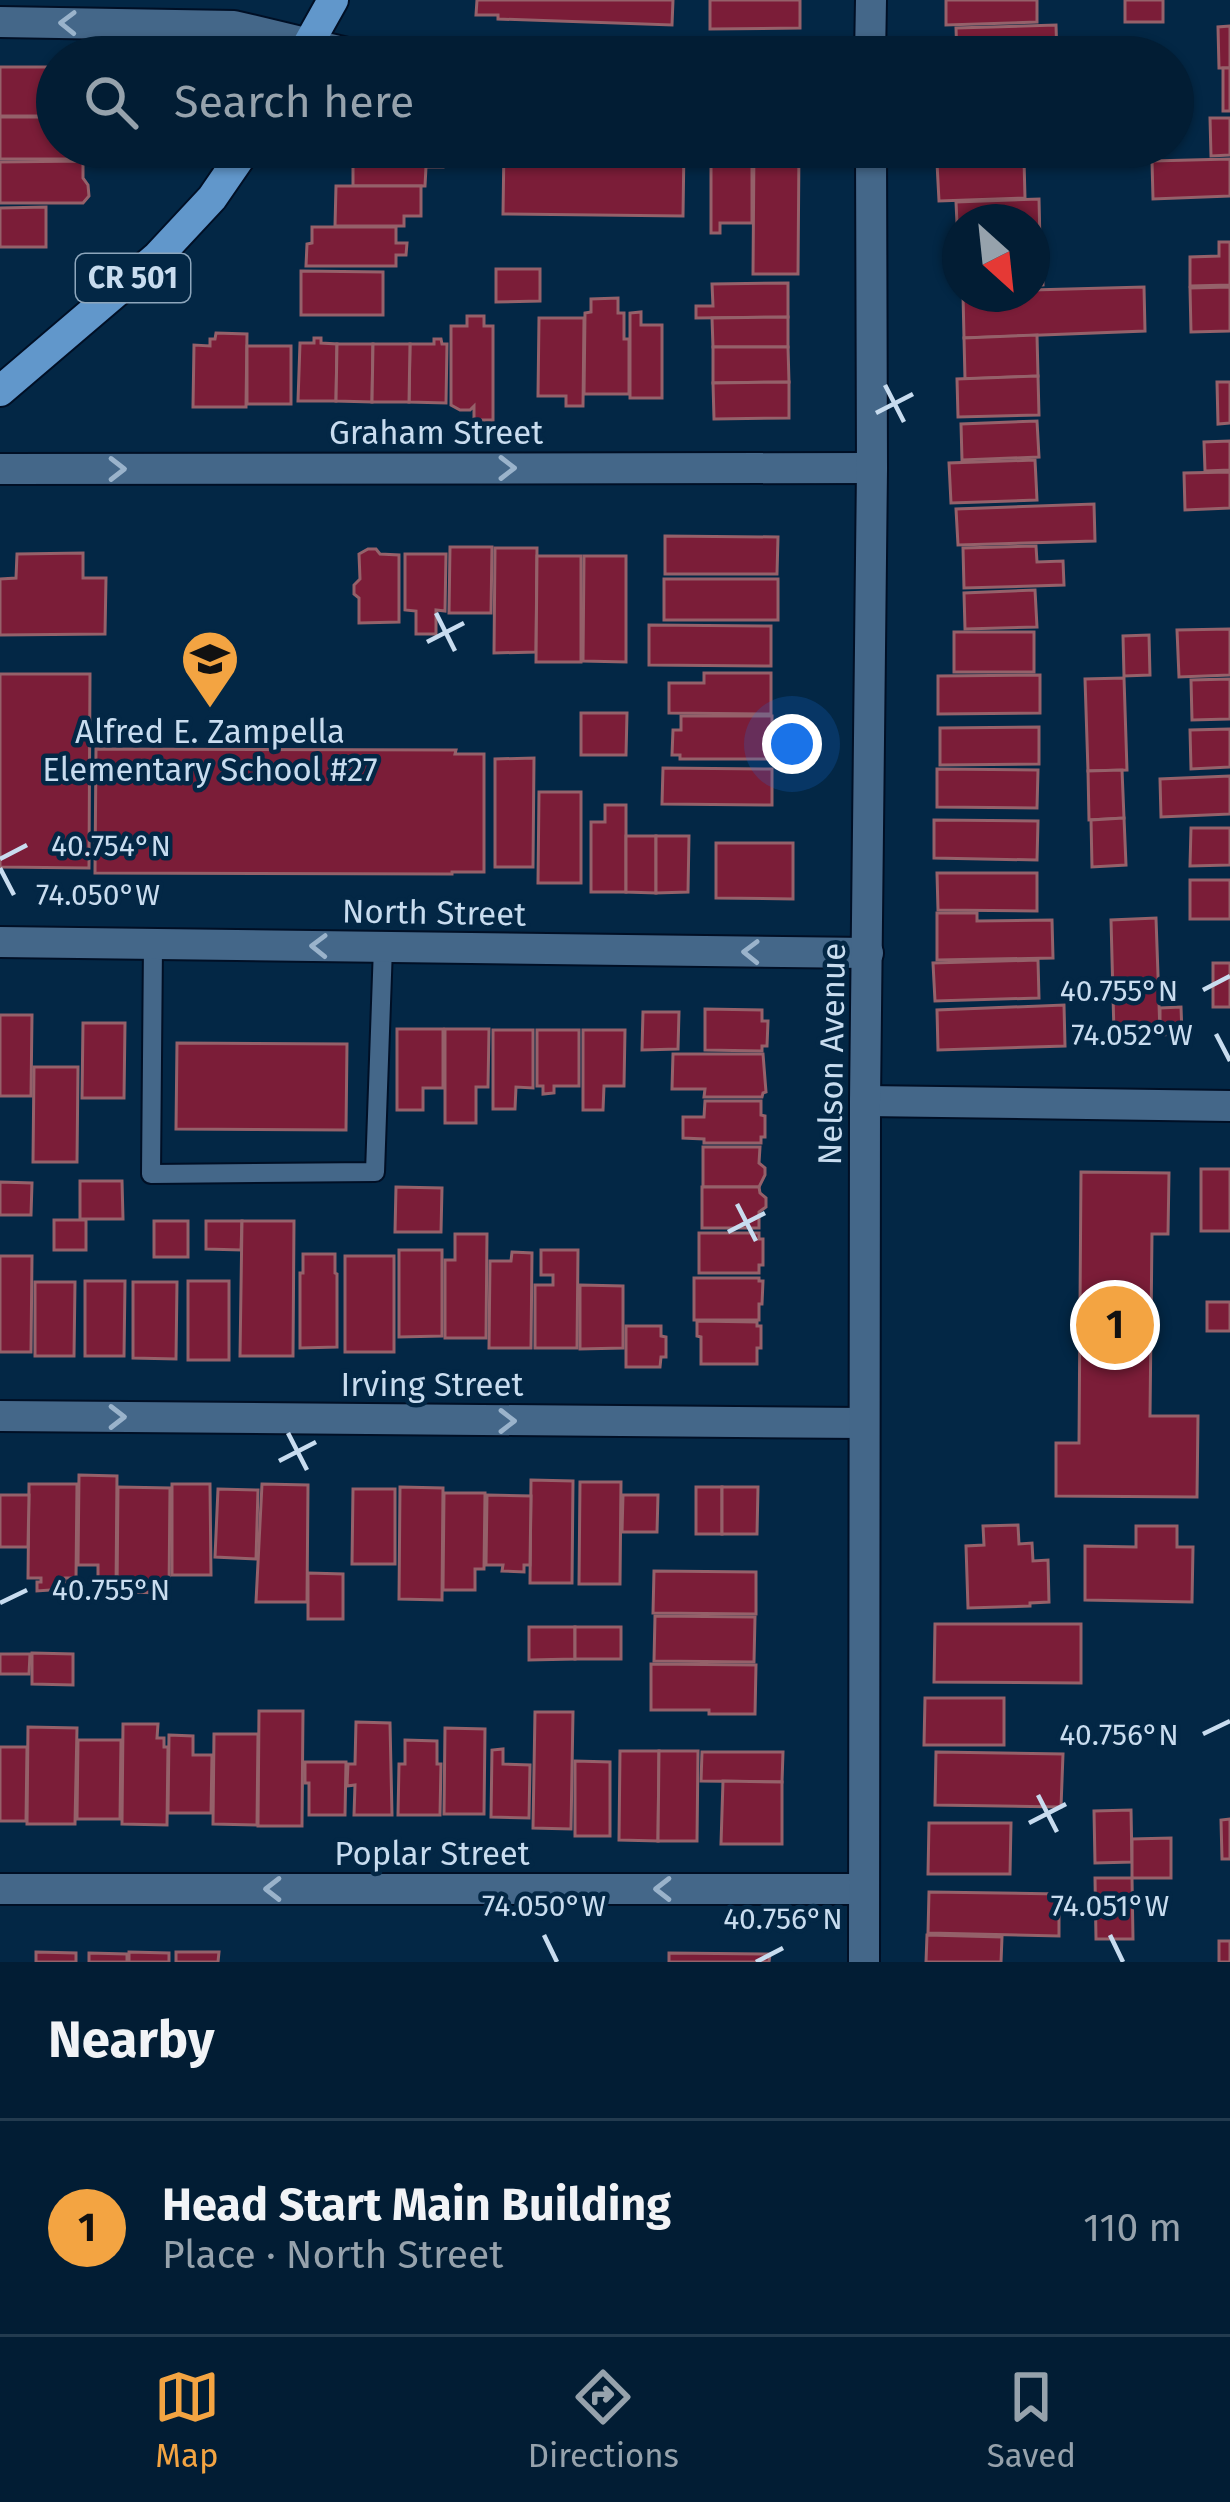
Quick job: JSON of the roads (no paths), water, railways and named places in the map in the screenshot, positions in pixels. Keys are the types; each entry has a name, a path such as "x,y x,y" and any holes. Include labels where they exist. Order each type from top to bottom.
{"main road":[{"path":"313,36 333,0"},
{"name":"CR 501","path":"0,391 157,257 212,199 233,168"}],"street":[{"path":"871,0 871,36"},
{"path":"0,22 234,26 264,36"},
{"name":"Nelson Avenue","path":"864,1962 871,168"},
{"name":"Graham Street","path":"0,469 872,468"},
{"name":"North Street","path":"0,942 868,953"},
{"path":"865,1100 1230,1106"},
{"name":"Irving Street","path":"0,1416 864,1424"},
{"name":"Poplar Street","path":"0,1888 864,1889"}],"lane":[{"path":"152,944 151,1174 375,1172 383,947"}],"place":[{"name":"Alfred E. Zampella Elementary School #27","path":"210,710"},
{"name":"Head Start Main Building","path":"1115,1325"}]}
